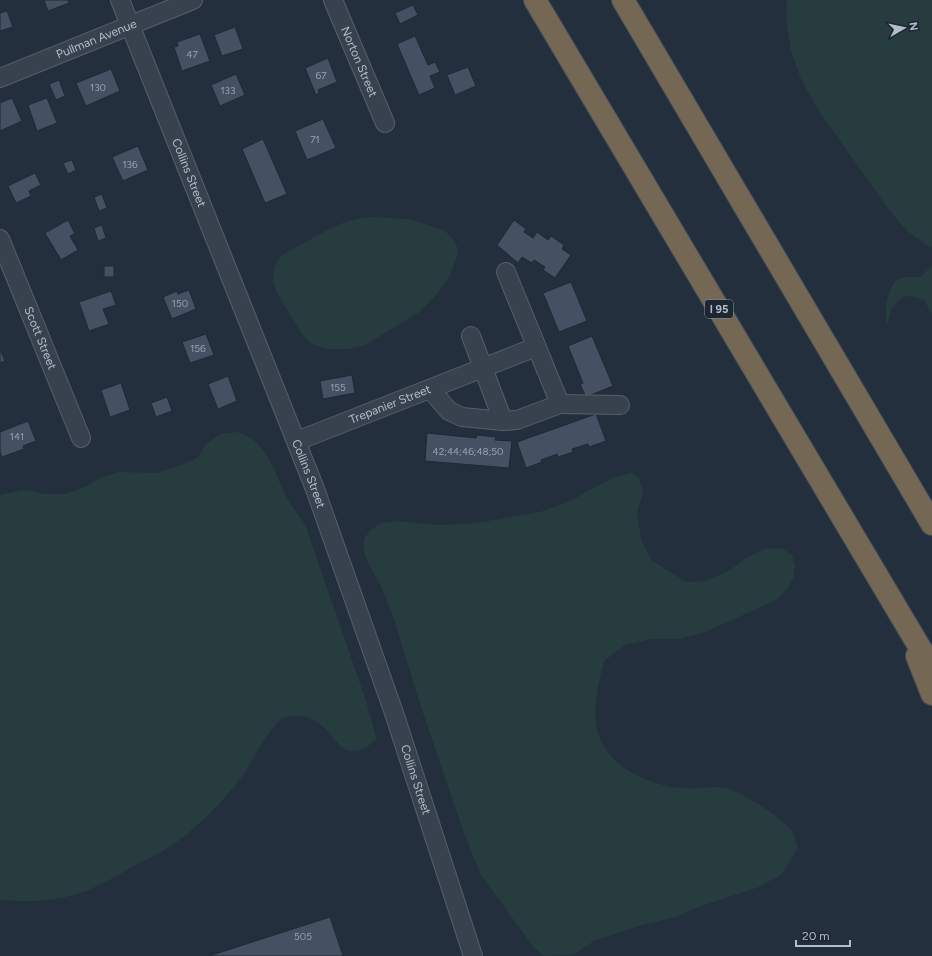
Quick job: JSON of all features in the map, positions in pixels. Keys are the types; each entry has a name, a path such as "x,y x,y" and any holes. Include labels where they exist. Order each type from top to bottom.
{"highway":[{"name":"I 95","path":"535,0 932,668"},
{"path":"623,0 932,524"},
{"path":"902,618 932,694"}],"street":[{"name":"Collins Street","path":"120,0 297,441 374,657 473,956"},
{"name":"Pullman Avenue","path":"0,78 193,0"},
{"name":"Norton Street","path":"333,0 385,123"},
{"name":"Scott Street","path":"0,239 81,438"},
{"path":"506,272 560,404"},
{"path":"471,336 503,421"},
{"name":"Trepanier Street","path":"297,441 536,347"},
{"path":"430,389 444,406 455,414 503,421 517,420 560,404 620,405"}],"green space":[{"path":"787,0 932,0 932,247 928,246 907,231 887,207 817,108 801,79 791,51 786,21"},
{"path":"369,217 409,219 444,230 454,240 458,249 456,260 449,277 436,295 418,313 365,345 348,349 327,349 312,344 302,334 278,295 273,282 274,267 282,255 333,227 348,221"},
{"path":"932,266 932,315 925,301 912,296 902,297 892,308 887,325 886,313 888,296 896,280 906,277 920,277"},
{"path":"238,432 249,437 258,444 265,453 271,462 290,503 305,524 364,695 377,739 365,748 355,751 347,750 341,746 321,725 312,719 298,716 286,717 282,719 270,732 243,775 223,799 208,815 170,847 84,892 49,900 0,900 0,495 24,490 45,494 65,494 87,486 102,477 119,472 156,473 179,466 197,458 206,444 220,434"},
{"path":"632,473 639,478 643,493 637,512 641,540 651,560 686,582 706,581 730,570 746,558 764,549 781,548 792,555 795,566 793,579 787,589 776,600 703,633 678,639 651,639 625,645 604,661 596,697 595,716 598,733 603,745 620,765 643,778 656,783 687,788 720,787 733,790 741,794 771,813 787,826 793,833 798,848 782,874 759,887 698,907 676,917 639,926 594,941 573,955 544,956 532,945 481,875 465,836 421,707 394,619 382,588 370,567 364,552 364,539 370,530 382,523 396,521 437,525 470,524 540,512 568,502 614,477"}],"building":[{"path":"44,0 68,0 69,3 48,11"},
{"path":"413,5 418,15 400,24 395,13"},
{"path":"7,11 13,27 0,31 0,13"},
{"path":"235,27 243,49 222,56 214,35"},
{"path":"200,34 210,61 182,71 174,47 178,46 177,42"},
{"path":"415,36 428,65 435,62 440,72 430,76 435,88 419,95 397,44"},
{"path":"328,58 337,82 318,90 319,93 316,95 305,68"},
{"path":"468,67 476,86 455,95 447,75"},
{"path":"111,69 120,91 86,106 76,83"},
{"path":"236,74 245,95 220,106 211,85"},
{"path":"59,80 65,96 56,100 49,84"},
{"path":"12,98 22,121 0,131 0,103"},
{"path":"47,98 57,123 37,131 28,105"},
{"path":"323,119 336,148 307,160 295,131"},
{"path":"263,139 287,194 265,203 242,149"},
{"path":"138,146 148,170 123,181 112,157"},
{"path":"72,160 76,170 68,174 63,163"},
{"path":"35,173 41,185 29,191 31,196 16,203 8,186"},
{"path":"102,194 107,208 99,211 94,197"},
{"path":"68,220 75,234 70,236 78,250 61,260 45,233"},
{"path":"514,220 526,229 524,232 533,238 537,232 548,240 551,236 564,245 562,249 571,255 555,278 543,270 545,267 534,260 532,263 522,257 518,263 497,245"},
{"path":"102,225 106,238 98,241 94,228"},
{"path":"104,266 114,266 114,277 104,277"},
{"path":"571,282 587,321 559,332 543,293"},
{"path":"189,290 196,309 172,319 163,297 177,291 178,294"},
{"path":"111,291 116,305 103,309 109,324 89,331 79,302"},
{"path":"206,334 214,355 190,363 182,342"},
{"path":"592,336 613,386 586,397 580,384 583,383 568,346"},
{"path":"0,349 5,361 0,363"},
{"path":"352,375 355,393 323,399 320,381"},
{"path":"228,376 237,401 218,409 208,384"},
{"path":"121,383 130,410 110,417 101,390"},
{"path":"167,397 172,411 156,417 151,403"},
{"path":"596,414 606,441 589,447 588,444 572,449 573,452 558,457 557,454 526,468 517,442"},
{"path":"28,421 36,441 23,446 24,449 2,457 0,452 0,432"},
{"path":"427,433 476,438 477,435 496,437 495,440 512,441 509,468 425,461"},
{"path":"330,917 343,956 209,956"}]}
